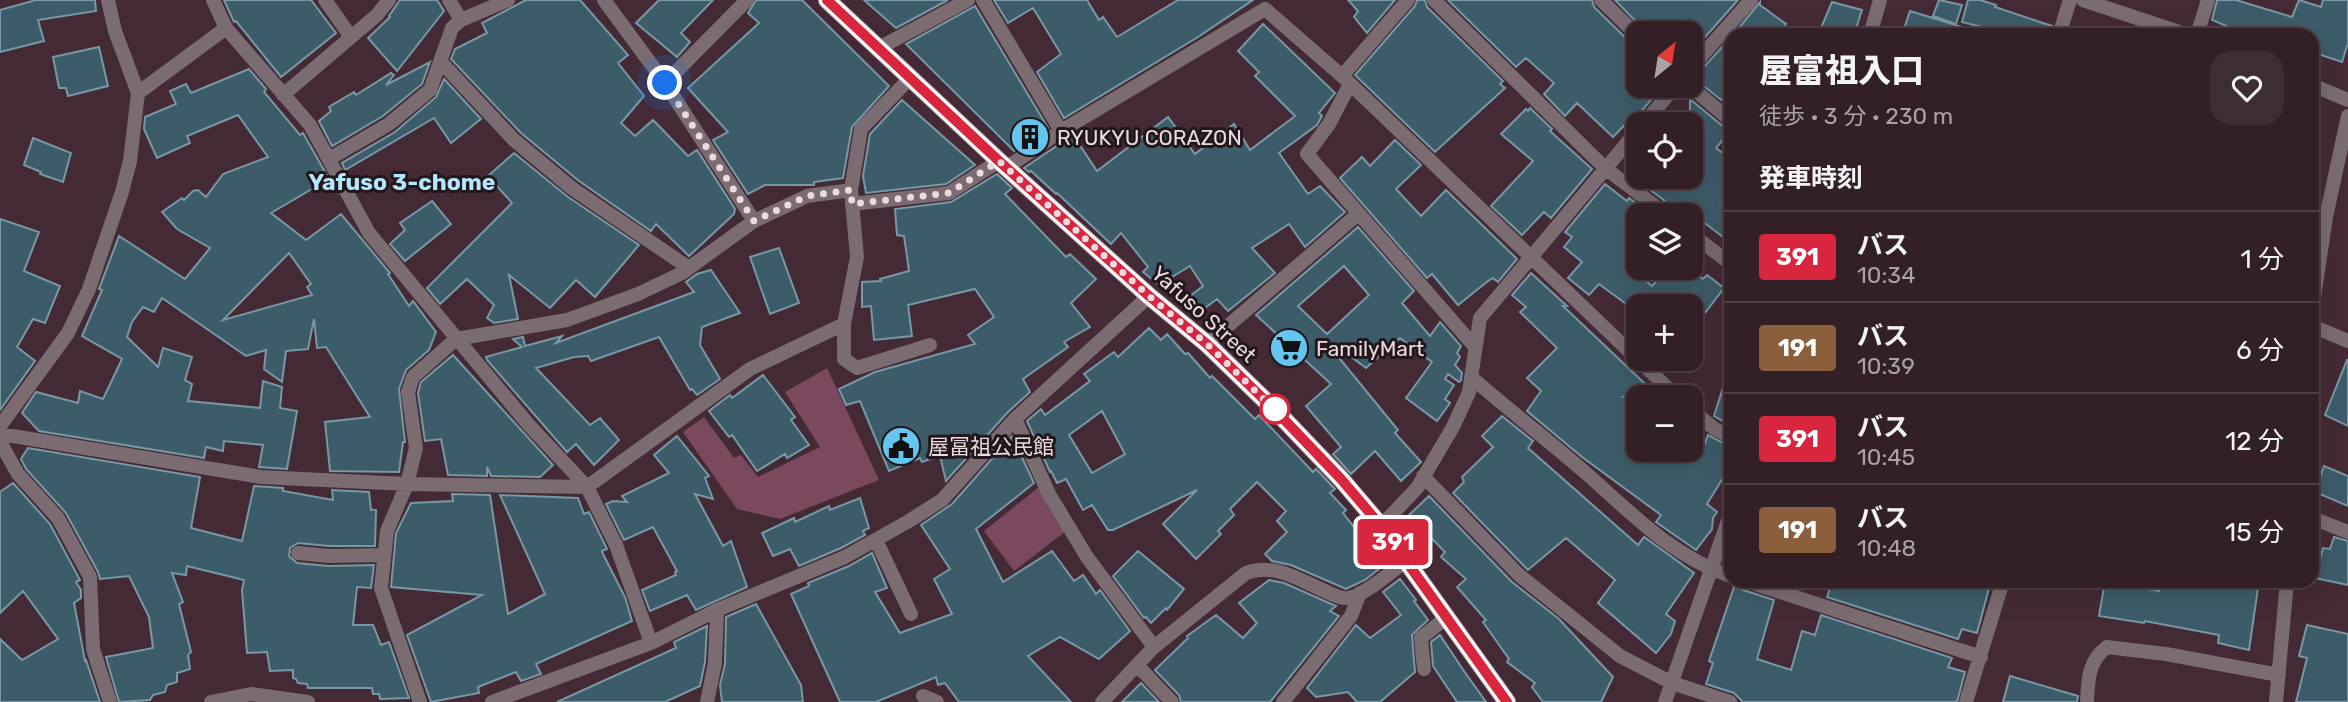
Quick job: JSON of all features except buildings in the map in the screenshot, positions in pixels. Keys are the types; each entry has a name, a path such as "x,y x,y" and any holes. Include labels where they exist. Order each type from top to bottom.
{"main road":[{"name":"Yafuso Street","path":"827,0 1003,164 1149,296 1207,344 1276,411 1341,479 1381,526 1507,702"}],"street":[{"path":"0,426 68,333 89,289 125,182 138,93 115,31 108,0"},
{"path":"213,0 226,28 310,125 369,233 528,424 587,487 616,545 650,643"},
{"path":"325,0 351,37"},
{"path":"283,95 377,15 389,0"},
{"path":"449,0 461,20"},
{"path":"329,159 389,124 430,90 452,28 461,20 508,0"},
{"path":"604,0 665,83 754,221"},
{"path":"665,83 747,0"},
{"path":"878,48 968,0"},
{"path":"983,0 1061,131"},
{"path":"1408,0 1346,80 1329,124 1307,154 1475,347"},
{"path":"1434,0 1605,168 1651,203"},
{"path":"1601,0 1626,24"},
{"path":"1726,28 1751,0"},
{"path":"1872,28 1880,0"},
{"path":"2061,28 2070,0"},
{"path":"2083,0 2167,28"},
{"path":"2199,28 2208,0"},
{"path":"420,702 381,588 384,555 387,531 407,484 416,448 408,392 413,377 456,339 567,320 638,294 689,268 754,221 807,196 949,193 1061,131 1265,9 1346,80 1665,385"},
{"path":"138,93 226,28"},
{"path":"1703,54 1724,31"},
{"path":"440,61 514,140 573,190 689,268"},
{"path":"910,78 861,129 852,197 857,257 844,324 844,359 857,368 930,345"},
{"path":"2319,88 2348,100"},
{"path":"1703,97 1724,115"},
{"path":"1653,112 1666,98"},
{"path":"2319,264 2326,217 2348,116"},
{"path":"1381,526 1417,488 1469,392 1480,318 1626,144"},
{"path":"1207,344 1358,214"},
{"path":"1703,243 1724,259"},
{"path":"492,702 650,643 717,610 845,557 942,500 1015,419 1149,296"},
{"path":"0,434 261,477 407,484 587,487 750,369 844,324"},
{"path":"2319,329 2348,341"},
{"path":"1471,377 1587,474 1644,527 1711,570 1724,574"},
{"path":"1015,419 1049,494 1081,547 1154,647"},
{"path":"1703,419 1724,434"},
{"path":"0,442 18,474 58,518 90,577 93,649 110,702"},
{"path":"1423,477 1519,575 1620,656 1672,683 1730,702"},
{"path":"2319,520 2348,532"},
{"path":"1665,702 1724,532"},
{"path":"876,540 911,614"},
{"path":"298,553 329,556 384,555"},
{"path":"1102,702 1154,647 1246,573 1260,568 1273,569 1337,597 1349,598 1407,560"},
{"path":"1768,588 1980,657"},
{"path":"1966,702 2001,588"},
{"path":"2276,702 2286,588"},
{"path":"1283,702 1351,616 1360,593"},
{"path":"707,702 715,663 717,610"},
{"path":"1424,668 1420,638 1447,617"},
{"path":"2087,702 2093,663 2097,654 2106,647 2166,654 2278,675"},
{"path":"1137,665 1172,702"},
{"path":"211,702 251,694 308,702"},
{"path":"922,696 937,702"}],"shaded area":[{"path":"827,368 879,480 780,519 737,509 683,432 704,417 734,458 741,455 758,477 820,447 785,392"},
{"path":"1039,487 1066,531 1014,571 984,531"}],"bus line":[{"name":"391","path":"827,0 999,161 1149,296 1207,344 1276,411 1341,479 1381,526 1507,702"}],"place":[{"name":"RYUKYU CORAZON","path":"1030,137"},
{"name":"FamilyMart","path":"1289,348"},
{"name":"屋冨祖公民館","path":"901,446"}],"district":[{"name":"Yafuso 3-chome","path":"402,182"}],"route":[{"path":"665,83 754,221 807,196 851,190 852,204 949,193 999,161 1149,296 1207,344 1276,411 1275,409"}]}
